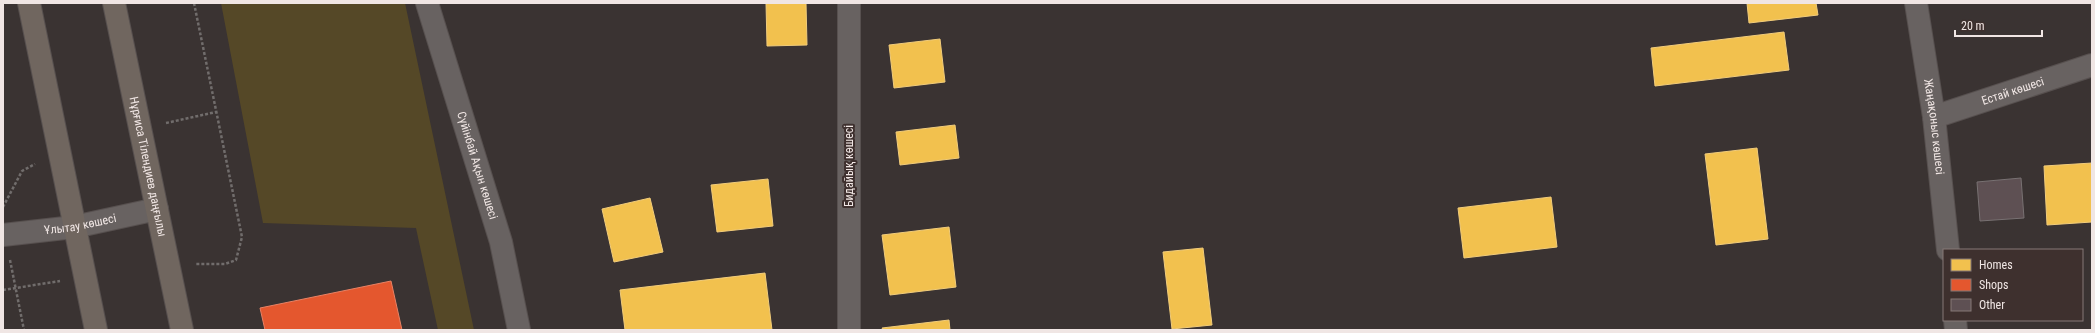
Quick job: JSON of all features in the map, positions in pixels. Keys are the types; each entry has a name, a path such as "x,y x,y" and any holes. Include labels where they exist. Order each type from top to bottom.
{"main road":[{"path":"29,3 96,330"},
{"name":"Нұрғиса Тілендиев даңғылы","path":"114,3 182,330"}],"street":[{"name":"Сүйінбай Ақын көшесі","path":"427,3 501,242 519,330"},
{"name":"Бидайық көшесі","path":"849,3 849,330"},
{"name":"Жаңақоныс көшесі","path":"1916,3 1934,117 1948,249"},
{"name":"Естай көшесі","path":"1934,117 2092,64"},
{"name":"Ұлытау көшесі","path":"4,234 74,227 157,209"}],"path":[{"path":"169,267 225,264 236,260 242,237 194,3"},
{"path":"140,129 216,112"},
{"path":"3,207 22,171 59,152"},
{"path":"4,234 24,330"},
{"path":"3,290 85,278"}],"shaded area":[{"path":"221,3 405,3 474,330 438,330 416,228 263,223"}],"building: Homes":[{"path":"766,3 806,3 807,45 767,46"},
{"path":"1747,3 1816,3 1818,15 1749,23"},
{"path":"1784,32 1789,70 1655,86 1651,48"},
{"path":"940,39 945,82 894,88 889,45"},
{"path":"955,125 959,158 900,165 896,132"},
{"path":"1757,148 1768,239 1716,245 1705,154"},
{"path":"2092,163 2092,222 2047,225 2044,166"},
{"path":"768,179 773,226 717,232 711,185"},
{"path":"1551,197 1557,247 1464,258 1458,208"},
{"path":"650,198 663,252 614,262 602,209"},
{"path":"949,227 956,287 890,295 882,235"},
{"path":"1203,248 1212,325 1172,329 1163,252"},
{"path":"765,273 772,330 625,330 620,290"},
{"path":"949,320 950,330 883,330 882,328"}],"building: Shops":[{"path":"391,281 402,330 265,330 260,308"}],"building: Other":[{"path":"2021,178 2024,218 1980,221 1977,182"}]}
